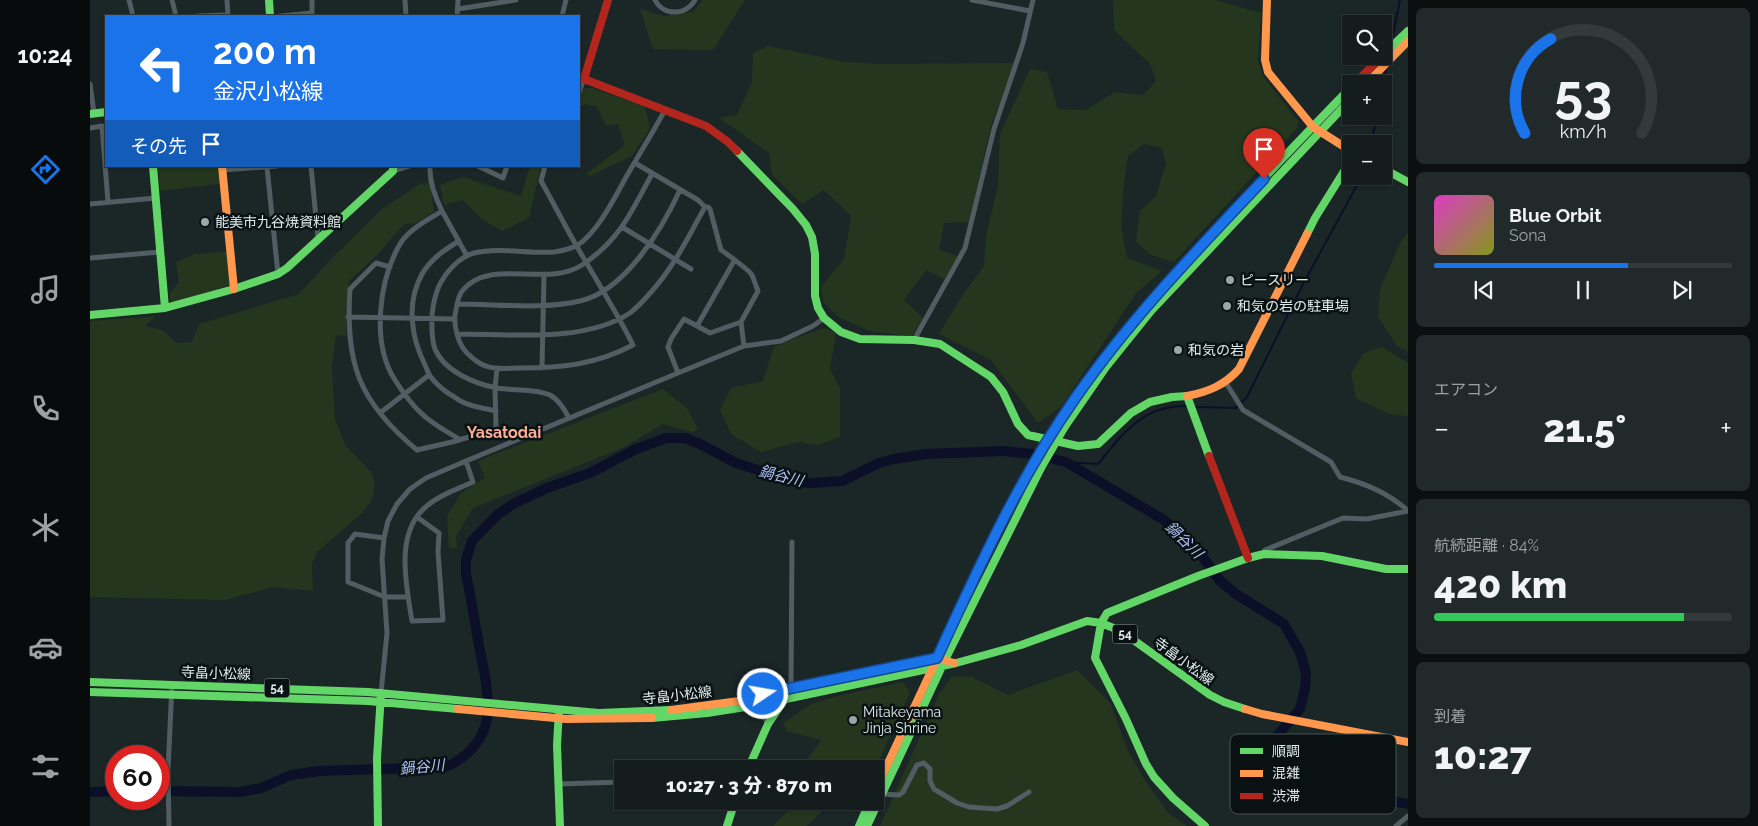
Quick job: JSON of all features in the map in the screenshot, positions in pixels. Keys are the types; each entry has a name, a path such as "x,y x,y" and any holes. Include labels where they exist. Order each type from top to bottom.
{"main road":[{"path":"269,0 270,15"},
{"path":"608,0 598,37 581,79 706,126 728,142 806,225 812,237 815,254 814,296 824,318 841,332 860,339 914,340 940,344 991,377 1003,392 1018,424 1028,435 1050,441 1078,446 1098,444 1131,414 1150,402 1172,397 1188,398 1226,383 1244,362 1315,218 1342,174"},
{"path":"1267,0 1265,60 1268,72 1313,126 1342,145"},
{"path":"1371,75 1408,31"},
{"path":"1392,49 1408,41"},
{"path":"884,782 941,661 982,562 1096,370 1177,272 1342,96"},
{"path":"1060,428 1106,367 1152,311 1342,109"},
{"path":"92,114 105,112"},
{"path":"153,167 165,308"},
{"path":"222,168 234,289"},
{"path":"90,315 165,308 234,289 278,274 287,268 393,169"},
{"path":"1392,173 1408,182"},
{"path":"1188,398 1192,413 1248,558"},
{"path":"1205,826 1173,798 1154,777 1095,658 1101,623 1106,613 1198,576 1264,554 1322,556 1386,569 1408,569"},
{"name":"寺畠小松線","path":"90,682 381,693 508,705 559,715 660,711 739,701 791,689 941,661 956,663 1021,645 1087,621 1101,623 1121,631 1210,695 1224,702 1262,714 1365,734"},
{"path":"884,781 932,668 941,661"},
{"name":"寺畠小松線","path":"90,692 380,702 507,714 660,718 707,714 758,706 932,668"},
{"path":"752,760 768,724 791,689"},
{"path":"378,826 377,758 381,693"},
{"path":"559,715 558,784 560,826"},
{"path":"727,826 732,810"},
{"path":"859,826 866,810"},
{"path":"867,826 873,810"}],"street":[{"path":"129,0 133,15"},
{"path":"172,0 176,15"},
{"path":"227,0 227,15"},
{"path":"312,0 312,15"},
{"path":"405,0 406,15"},
{"path":"457,15 458,0"},
{"path":"458,9 516,0"},
{"path":"562,15 566,0"},
{"path":"655,0 660,8 669,12 678,12 692,5 695,0"},
{"path":"972,0 1030,11"},
{"path":"914,340 966,248 994,129 1022,43 1033,0"},
{"path":"90,84 92,114"},
{"path":"569,418 558,401 544,393 495,388 473,381 449,367 440,358 433,340 432,319 435,300 441,282 453,267 474,253 498,251 555,252 576,246 600,222 665,110"},
{"path":"90,128 102,126 105,164"},
{"path":"634,163 698,200 705,207 708,207 721,250 732,256 734,261 751,273 758,291 741,322 744,346"},
{"path":"105,167 108,202"},
{"path":"222,168 267,167 278,274"},
{"path":"311,167 318,239"},
{"path":"430,167 430,176 436,200 467,256"},
{"path":"480,167 503,178 507,167"},
{"path":"544,167 541,181 576,246 587,261 633,345 605,359 587,363 542,368 497,368 484,366 461,347 455,319 457,304 462,290 472,282 490,275 503,273 544,275 568,272 581,266 587,261 602,251 622,227 652,174"},
{"path":"457,304 544,305 580,301 603,291 628,271 650,243 674,204 680,190"},
{"path":"90,204 156,198"},
{"path":"458,334 576,332 591,330 630,313 640,304 677,259 705,207"},
{"path":"442,211 414,228 401,243 388,271 380,318 380,338 384,356 393,378 405,394 421,413 459,439"},
{"path":"622,227 691,269"},
{"path":"459,241 432,261 422,275 412,306 411,318 414,335 429,375 457,399 496,410"},
{"path":"90,258 160,252"},
{"path":"697,326 734,261"},
{"path":"390,267 376,263 350,289 348,317 350,346 361,384 380,413 392,427 418,450 496,429 495,388 497,368"},
{"path":"542,368 544,275"},
{"path":"348,317 455,319"},
{"path":"678,373 668,347 684,318 710,333 741,322"},
{"path":"381,693 387,633 382,559 384,538 388,521 397,504 410,489 426,478 569,418 744,346 781,341 813,326 824,318"},
{"path":"380,413 429,375"},
{"path":"1226,383 1244,410 1331,462 1340,477 1355,480 1384,494 1401,504 1408,511"},
{"path":"417,517 439,533 438,552 443,620 412,621 408,597 405,546 413,523 417,517 426,506 473,482 466,461"},
{"path":"1264,554 1265,550 1343,518 1367,519 1408,511"},
{"path":"384,538 355,534 348,543 348,582 385,597 408,597"},
{"path":"791,689 792,542"},
{"path":"169,826 168,771 172,684"},
{"path":"758,706 768,724"},
{"path":"884,794 899,795 903,792 917,765 924,762 930,769 930,781 934,789 957,803 968,807 997,809 1007,806 1029,792"},
{"path":"558,784 614,782"},
{"path":"1396,826 1408,816"}],"green space":[{"path":"702,0 745,0 713,50 653,49 640,9 664,16 693,12"},
{"path":"1113,0 1216,0 1261,13 1258,60 1262,75 1298,121 1297,128 1174,262 1151,255 1136,242 1140,211 1156,196 1166,163 1162,148 1144,144 1128,156 1121,226 1127,258 1162,271 1136,293 1061,407 1038,423 991,360 939,334 962,296 984,266 986,236 998,185 1000,134 1030,69 1047,72 1058,109 1086,110 1115,92 1143,95 1156,81 1150,64 1114,30"},
{"path":"768,46 845,62 879,64 1015,63 991,125 969,222 944,223 939,250 958,256 944,279 926,270 904,300 923,318 912,336 869,331 839,317 823,302 821,287 844,259 851,216 824,190 802,204 772,174 769,153 719,118 737,115 752,82 753,53"},
{"path":"585,88 593,88 645,107 650,128 632,156 590,176 586,174 625,145 618,124 606,126 597,107 585,104 580,107 580,94"},
{"path":"158,167 218,167 220,184 160,191"},
{"path":"530,167 541,167 529,218 502,231 481,219 463,200 444,205 440,185 463,177 521,196"},
{"path":"430,182 434,212 416,223 404,224 377,255 349,281 346,336 336,335 332,366 335,420 346,446 372,473 375,485 372,500 362,513 317,552 312,563 313,591 274,587 225,600 90,597 90,321 156,316 145,326 163,330 177,343 192,342 199,324 299,294 331,259 382,209 420,184"},
{"path":"1408,233 1408,352 1397,346 1378,317 1380,289 1401,241"},
{"path":"225,251 227,253 230,285 172,304 170,295 179,283 176,262 195,254"},
{"path":"824,328 836,333 830,369 840,388 840,437 818,445 798,442 761,452 731,434 720,410 731,388 763,381 774,346"},
{"path":"1382,347 1408,363 1408,416 1389,414 1356,398 1351,373 1364,353"},
{"path":"663,389 687,408 698,429 692,432 663,424 622,448 473,508 456,536 457,548 449,548 447,516 461,493 485,478 478,461"},
{"path":"1077,670 1111,704 1127,749 1143,777 1167,812 1187,826 880,826 939,694 952,676 972,677 1008,695"},
{"path":"903,682 910,692 879,760 807,760 821,740 787,731 783,723 811,704 837,696"},
{"path":"823,810 807,826 773,826 788,811"}],"waterway":[{"path":"1392,39 1400,0"},
{"path":"1385,75 1386,69"},
{"path":"1373,135 1375,125"},
{"path":"1193,407 1236,408 1247,397 1303,284 1357,185"},
{"path":"1066,462 1098,464 1126,431 1147,415 1172,407 1188,406"},
{"name":"鍋谷川","path":"170,791 240,792 261,788 291,775 319,771 446,767 459,760 471,750 484,731 488,704 466,574 466,560 472,541 497,515 513,504 547,488 590,473 636,449 666,438 685,438 736,463 792,481 810,483 842,481 879,463 926,454 1004,451 1033,454 1066,462 1164,520 1197,549 1220,581 1236,594 1284,624 1300,652 1306,673 1305,689 1300,709 1279,734"},
{"name":"鍋谷川","path":"90,792 105,791"},
{"name":"鍋谷川","path":"1396,802 1408,804"}],"traffic: fast":[{"path":"269,0 270,15"},
{"path":"1392,46 1408,31"},
{"path":"1056,427 1089,381 1159,293 1234,209 1342,96"},
{"path":"1064,428 1106,367 1151,311 1342,109"},
{"path":"90,114 105,112"},
{"path":"737,151 806,225 812,237 815,254 815,296 818,308 824,318 841,332 860,339 914,340 940,344 991,377 1003,392 1018,424 1028,435 1078,446 1098,444 1131,413 1150,402 1187,396 1209,456"},
{"path":"153,167 165,308"},
{"path":"90,315 165,308 234,289 278,274 287,268 393,171 393,167"},
{"path":"1392,173 1408,182"},
{"path":"1307,234 1342,174"},
{"path":"1033,465 1056,427"},
{"path":"1041,468 1064,428"},
{"path":"963,603 982,562 1033,465"},
{"path":"867,826 945,660 1041,468"},
{"path":"1205,826 1173,798 1154,777 1095,658 1101,623 1107,613 1198,576 1264,554 1322,556 1386,569 1408,569"},
{"path":"652,718 707,713 758,705 956,663 1021,645 1087,621 1101,623 1121,631 1210,695 1245,709"},
{"path":"90,682 368,692 599,713 671,710"},
{"path":"90,692 368,701 458,709"},
{"path":"378,826 377,758 381,693"},
{"path":"752,760 768,724 787,696"},
{"path":"559,710 557,745 560,826"},
{"path":"727,826 732,810"},
{"path":"859,826 866,810"}],"traffic: slow":[{"path":"1267,0 1265,60 1268,72 1313,127 1342,145"},
{"path":"1375,75 1408,41"},
{"path":"222,167 234,289"},
{"path":"1187,396 1216,387 1234,375 1239,369 1307,234"},
{"path":"884,772 963,603"},
{"path":"671,710 739,701 937,658 954,663"},
{"path":"458,709 566,719 652,718"},
{"path":"1245,709 1366,734"},
{"path":"1396,740 1408,742"}],"traffic: jam":[{"path":"608,0 584,79 706,126 737,151"},
{"path":"1363,75 1373,65"},
{"path":"1209,456 1248,558"}],"place":[{"name":"能美市九谷焼資料館","path":"205,222"},
{"name":"ピースリー","path":"1230,280"},
{"name":"和気の岩の駐車場","path":"1227,306"},
{"name":"和気の岩","path":"1178,350"},
{"name":"Mitakeyama Jinja Shrine","path":"853,720"}],"district":[{"name":"Yasatodai","path":"504,432"}],"route":[{"path":"763,694 937,658 982,562 1033,465 1076,397 1100,364 1177,272 1264,179"}]}
